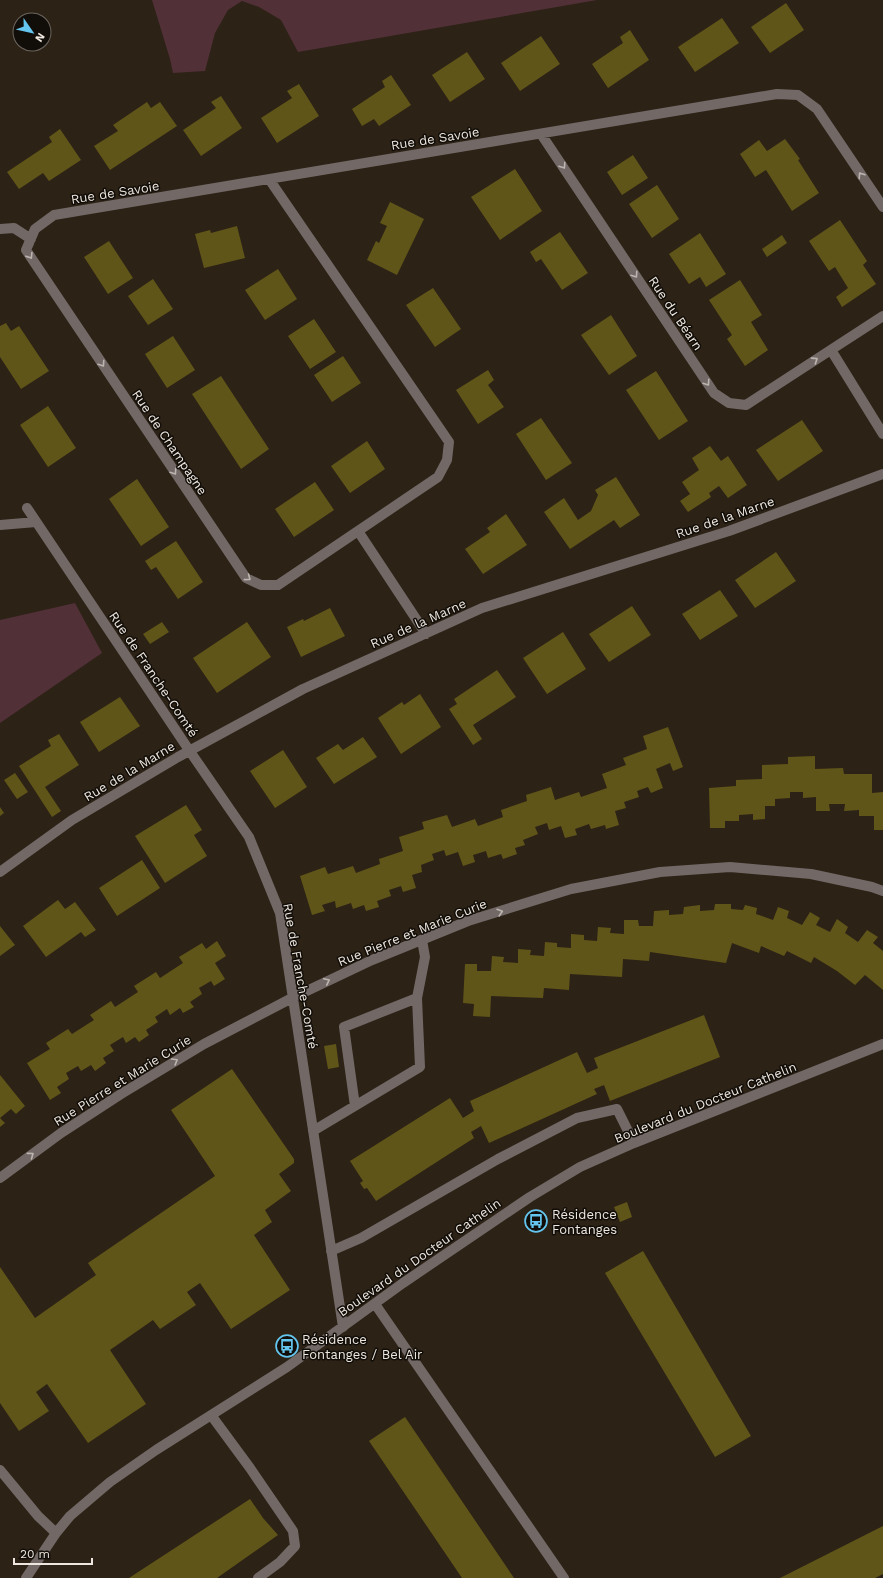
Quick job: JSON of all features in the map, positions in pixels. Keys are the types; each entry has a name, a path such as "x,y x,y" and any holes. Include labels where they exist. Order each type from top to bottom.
{"street":[{"name":"Rue de Savoie","path":"31,239 35,229 54,215 777,94 798,95 817,109 883,207"},
{"name":"Rue du Béarn","path":"541,134 714,393 729,403 746,405 883,316"},
{"name":"Rue de Champagne","path":"31,239 26,250 246,578 261,585 278,584 438,477 447,460 448,442 268,179"},
{"path":"0,229 14,228 31,239"},
{"path":"830,350 883,434"},
{"name":"Rue de la Marne","path":"0,872 72,820 189,750 303,689 482,608 728,531 883,474"},
{"name":"Rue de Franche-Comté","path":"27,508 249,837 268,881 280,913 343,1327"},
{"path":"0,525 36,522"},
{"path":"358,531 426,634"},
{"name":"Rue Pierre et Marie Curie","path":"0,1178 61,1134 121,1094 204,1044 292,998 372,960 468,921 571,889 660,872 730,867 811,874 883,891"},
{"path":"313,1131 420,1067 416,998 425,957 422,940"},
{"path":"354,1106 344,1027 416,998"},
{"name":"Boulevard du Docteur Cathelin","path":"26,1578 56,1533 70,1516 110,1482 156,1450 286,1367 445,1254 530,1196 580,1167 634,1143 883,1044"},
{"path":"331,1251 361,1238 498,1159 577,1118 617,1109 634,1143"},
{"path":"375,1304 564,1578"},
{"path":"211,1416 250,1468 293,1531 295,1546 280,1562 258,1578"},
{"path":"0,1470 38,1516 56,1533"}],"shaded area":[{"path":"152,0 597,0 298,52 281,20 259,7 242,1 228,10 215,33 205,71 173,73"},
{"path":"75,603 102,653 0,723 0,620"}],"building":[{"path":"786,3 804,30 770,53 751,27"},
{"path":"722,18 739,43 695,72 678,47"},
{"path":"630,30 649,60 608,88 592,64 623,43 620,37"},
{"path":"541,36 560,64 520,91 501,63"},
{"path":"467,52 485,79 450,102 432,75"},
{"path":"391,75 411,105 379,126 374,119 362,126 352,109 385,87 382,81"},
{"path":"299,84 319,116 277,143 261,118 292,98 287,91"},
{"path":"221,96 242,128 201,156 183,130 216,108 211,102"},
{"path":"147,102 151,108 160,102 177,126 110,170 94,146 118,131 113,125"},
{"path":"60,129 81,160 49,181 43,173 19,189 7,172 52,142 49,137"},
{"path":"785,139 800,159 798,160 819,193 792,211 766,170 755,177 740,154 759,140 767,151"},
{"path":"633,155 648,178 622,195 607,172"},
{"path":"515,169 542,211 500,240 471,197"},
{"path":"657,185 679,219 652,238 629,204"},
{"path":"390,202 424,219 397,275 367,260 376,241 379,243 387,226 380,223"},
{"path":"840,220 867,261 863,265 876,284 842,307 836,297 848,288 835,267 829,271 809,241"},
{"path":"237,226 245,258 204,268 195,234 210,230 211,233"},
{"path":"560,232 588,273 562,290 541,259 536,262 530,252"},
{"path":"700,233 726,274 706,287 700,277 689,284 669,254"},
{"path":"782,235 787,243 767,257 762,249"},
{"path":"109,241 133,278 108,294 84,257"},
{"path":"278,269 297,299 265,320 245,290"},
{"path":"153,279 173,309 148,325 128,296"},
{"path":"740,280 762,315 751,322 768,350 745,366 727,339 732,335 709,300"},
{"path":"433,288 461,329 435,347 406,305"},
{"path":"611,315 637,356 609,375 581,335"},
{"path":"314,319 336,352 310,369 288,336"},
{"path":"6,323 11,331 19,326 49,371 21,389 0,357 0,326"},
{"path":"173,336 195,370 167,388 145,354"},
{"path":"343,356 361,383 332,402 314,375"},
{"path":"488,370 494,380 488,385 504,407 478,424 456,390"},
{"path":"656,371 688,421 659,440 626,390"},
{"path":"221,376 269,449 241,469 192,394"},
{"path":"48,406 76,448 48,467 20,425"},
{"path":"541,418 572,463 546,480 516,434"},
{"path":"802,420 823,451 778,481 756,450"},
{"path":"367,441 385,469 350,493 331,466"},
{"path":"710,446 721,461 728,456 747,485 728,498 719,486 709,493 711,497 688,512 680,501 690,494 682,482 699,470 692,458"},
{"path":"616,477 640,515 620,528 614,520 570,549 544,512 564,498 578,520 591,511 598,495 595,490"},
{"path":"137,479 169,527 141,546 109,499"},
{"path":"315,482 334,510 294,537 275,509"},
{"path":"506,514 527,545 483,574 465,549 490,532 487,528"},
{"path":"176,541 203,582 178,599 156,567 151,570 145,561"},
{"path":"776,552 796,581 755,608 735,580"},
{"path":"720,590 738,616 700,640 682,614"},
{"path":"632,606 651,635 609,662 589,634"},
{"path":"330,608 345,636 301,657 287,627 303,619 304,621"},
{"path":"162,622 169,632 150,644 143,634"},
{"path":"247,622 271,657 217,693 193,658"},
{"path":"563,632 586,669 547,694 523,658"},
{"path":"497,670 516,697 473,725 482,739 473,745 449,709 457,704 454,699"},
{"path":"420,694 441,727 401,754 378,718 402,702 404,705"},
{"path":"120,697 140,726 99,752 80,722"},
{"path":"668,727 683,767 673,771 670,763 656,769 663,788 651,793 648,787 637,791 639,797 624,802 626,808 615,811 619,825 606,829 605,825 591,829 589,824 575,829 577,835 565,838 561,826 549,830 547,823 535,827 538,834 523,840 525,845 515,848 517,854 503,859 501,854 488,858 486,851 473,855 475,862 463,866 458,852 446,856 444,850 432,854 434,860 421,865 422,872 412,875 416,888 403,892 401,886 389,890 391,896 377,901 379,907 366,911 364,905 353,909 351,903 336,908 335,901 322,905 325,911 312,915 300,876 325,867 328,874 353,866 356,873 380,864 379,859 403,851 399,837 424,829 422,822 447,815 452,827 475,819 478,826 503,817 501,810 527,801 526,795 551,787 555,800 579,792 581,797 607,788 602,774 626,765 623,758 647,749 643,736"},
{"path":"59,734 79,765 45,787 61,811 52,817 19,766 51,746 48,740"},
{"path":"363,737 377,757 334,784 316,758 338,744 343,750"},
{"path":"283,750 307,787 275,808 250,771"},
{"path":"815,756 815,769 843,768 844,774 872,774 872,793 883,792 883,830 874,830 874,816 859,816 859,810 844,811 845,804 829,804 830,811 816,811 816,797 803,798 803,792 790,792 790,798 775,799 775,806 765,806 765,819 753,820 753,814 739,815 739,821 725,821 725,828 710,828 709,788 736,786 736,780 762,779 762,765 788,764 788,757"},
{"path":"15,773 28,792 17,799 4,780"},
{"path":"186,805 202,830 194,835 207,856 165,883 135,836"},
{"path":"0,807 4,813 0,816"},
{"path":"142,860 160,888 117,916 99,888"},
{"path":"58,900 65,909 75,902 96,930 85,937 81,932 46,957 23,926"},
{"path":"715,904 731,904 731,909 743,910 745,905 757,908 756,914 773,920 778,907 789,911 787,918 802,925 810,912 820,918 816,925 830,932 837,919 848,927 845,933 858,942 867,930 878,937 873,943 883,951 883,990 865,975 855,985 837,971 814,957 811,963 787,951 784,956 761,946 759,953 732,943 726,963 650,952 649,961 623,959 622,977 570,974 569,990 544,988 543,998 491,996 490,1017 473,1016 474,1004 463,1003 465,964 477,964 477,971 491,971 492,956 504,957 503,962 518,963 518,949 531,950 530,955 544,956 545,942 557,943 557,947 571,948 571,934 584,935 584,940 597,941 598,927 611,928 610,933 624,934 624,920 638,920 639,926 653,926 654,911 669,910 669,915 683,914 684,907 700,905 700,911 714,910"},
{"path":"0,926 15,945 0,956"},
{"path":"217,941 226,956 215,963 225,979 214,986 211,981 199,988 202,994 190,1002 194,1007 183,1013 180,1008 170,1015 167,1009 155,1017 158,1022 146,1030 149,1035 139,1042 135,1037 126,1043 123,1037 110,1045 114,1051 103,1058 106,1063 95,1071 91,1065 81,1071 78,1066 66,1073 69,1079 57,1087 61,1093 50,1100 27,1063 50,1049 46,1043 68,1029 72,1034 94,1020 90,1015 111,1001 115,1007 138,992 134,986 156,972 160,978 183,963 179,957 202,943 206,949"},
{"path":"704,1015 720,1057 610,1101 604,1085 594,1089 597,1094 489,1143 481,1126 471,1132 474,1138 376,1201 367,1188 364,1189 360,1183 363,1181 350,1161 450,1098 463,1118 474,1111 470,1101 577,1052 587,1073 598,1068 594,1058"},
{"path":"336,1044 339,1067 328,1069 324,1046"},
{"path":"232,1069 294,1159 294,1163 279,1174 291,1191 265,1210 272,1222 254,1235 290,1290 231,1329 200,1283 187,1292 196,1305 160,1329 153,1320 110,1350 146,1404 88,1443 47,1384 36,1392 49,1411 19,1431 0,1403 0,1267 35,1318 96,1275 88,1263 215,1176 171,1110"},
{"path":"0,1075 25,1106 16,1114 11,1109 0,1118"},
{"path":"0,1118 5,1123 0,1127"},
{"path":"627,1202 632,1217 620,1222 614,1207"},
{"path":"643,1251 751,1436 715,1457 605,1273"},
{"path":"405,1417 514,1578 462,1578 369,1441"},
{"path":"250,1499 263,1518 278,1535 217,1578 129,1578"},
{"path":"883,1526 883,1574 875,1578 780,1578"}],"place":[{"name":"Résidence Fontanges","path":"536,1221"},
{"name":"Résidence Fontanges / Bel Air","path":"287,1346"}]}
